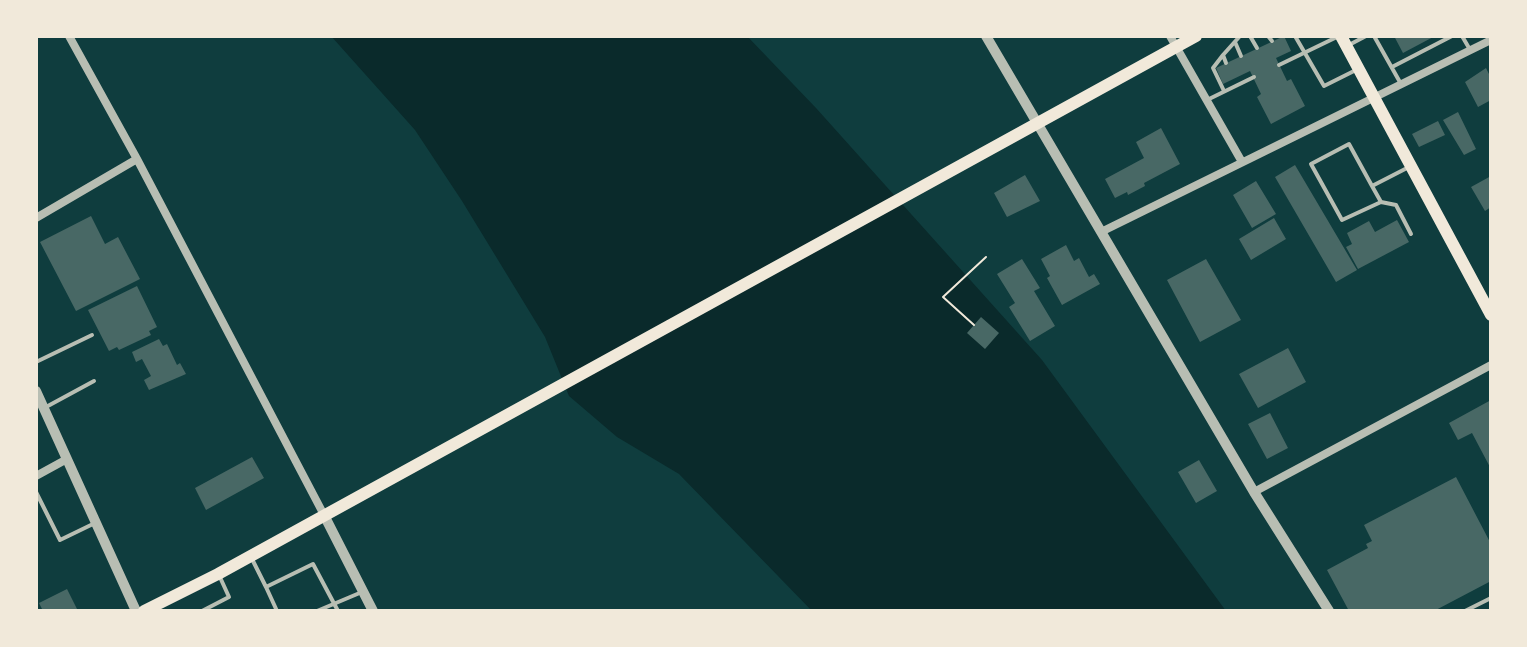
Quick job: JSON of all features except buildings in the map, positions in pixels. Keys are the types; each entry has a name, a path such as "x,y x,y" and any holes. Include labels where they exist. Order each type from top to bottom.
{"main road":[{"path":"144,611 218,574 1036,123 1173,41 1196,36"},
{"path":"1342,40 1491,315"}],"street":[{"path":"69,36 137,159 373,611"},
{"path":"986,36 1254,492 1329,611"},
{"path":"1103,231 1486,40"},
{"path":"1173,41 1242,162"},
{"path":"36,218 137,159"},
{"path":"1254,492 1491,365"},
{"path":"36,391 136,611"},
{"path":"36,476 67,459"}],"lane":[{"path":"1224,91 1213,68 1240,36"},
{"path":"1250,36 1257,48"},
{"path":"1295,36 1324,86 1358,69"},
{"path":"1280,56 1281,64 1342,40 1366,36"},
{"path":"1374,36 1401,84"},
{"path":"1392,67 1452,36"},
{"path":"1462,36 1470,50"},
{"path":"1235,42 1241,56"},
{"path":"1223,55 1226,63"},
{"path":"1207,100 1252,78 1248,72"},
{"path":"1234,79 1236,85"},
{"path":"1381,202 1349,144 1311,164 1342,220 1381,202 1396,205 1411,234"},
{"path":"1372,186 1411,166"},
{"path":"36,362 92,335"},
{"path":"44,408 94,381"},
{"path":"36,492 60,540 96,523"},
{"path":"250,555 277,611"},
{"path":"266,587 313,564 338,611"},
{"path":"218,574 229,597"},
{"path":"317,611 363,591"},
{"path":"202,611 214,608 234,594 236,598"},
{"path":"1465,611 1491,598"}],"path":[{"path":"974,325 943,297 986,257"}],"water":[{"path":"331,36 747,36 816,108 1042,360 1226,611 812,611 679,474 617,437 569,396 545,337 462,201 415,130"}]}
